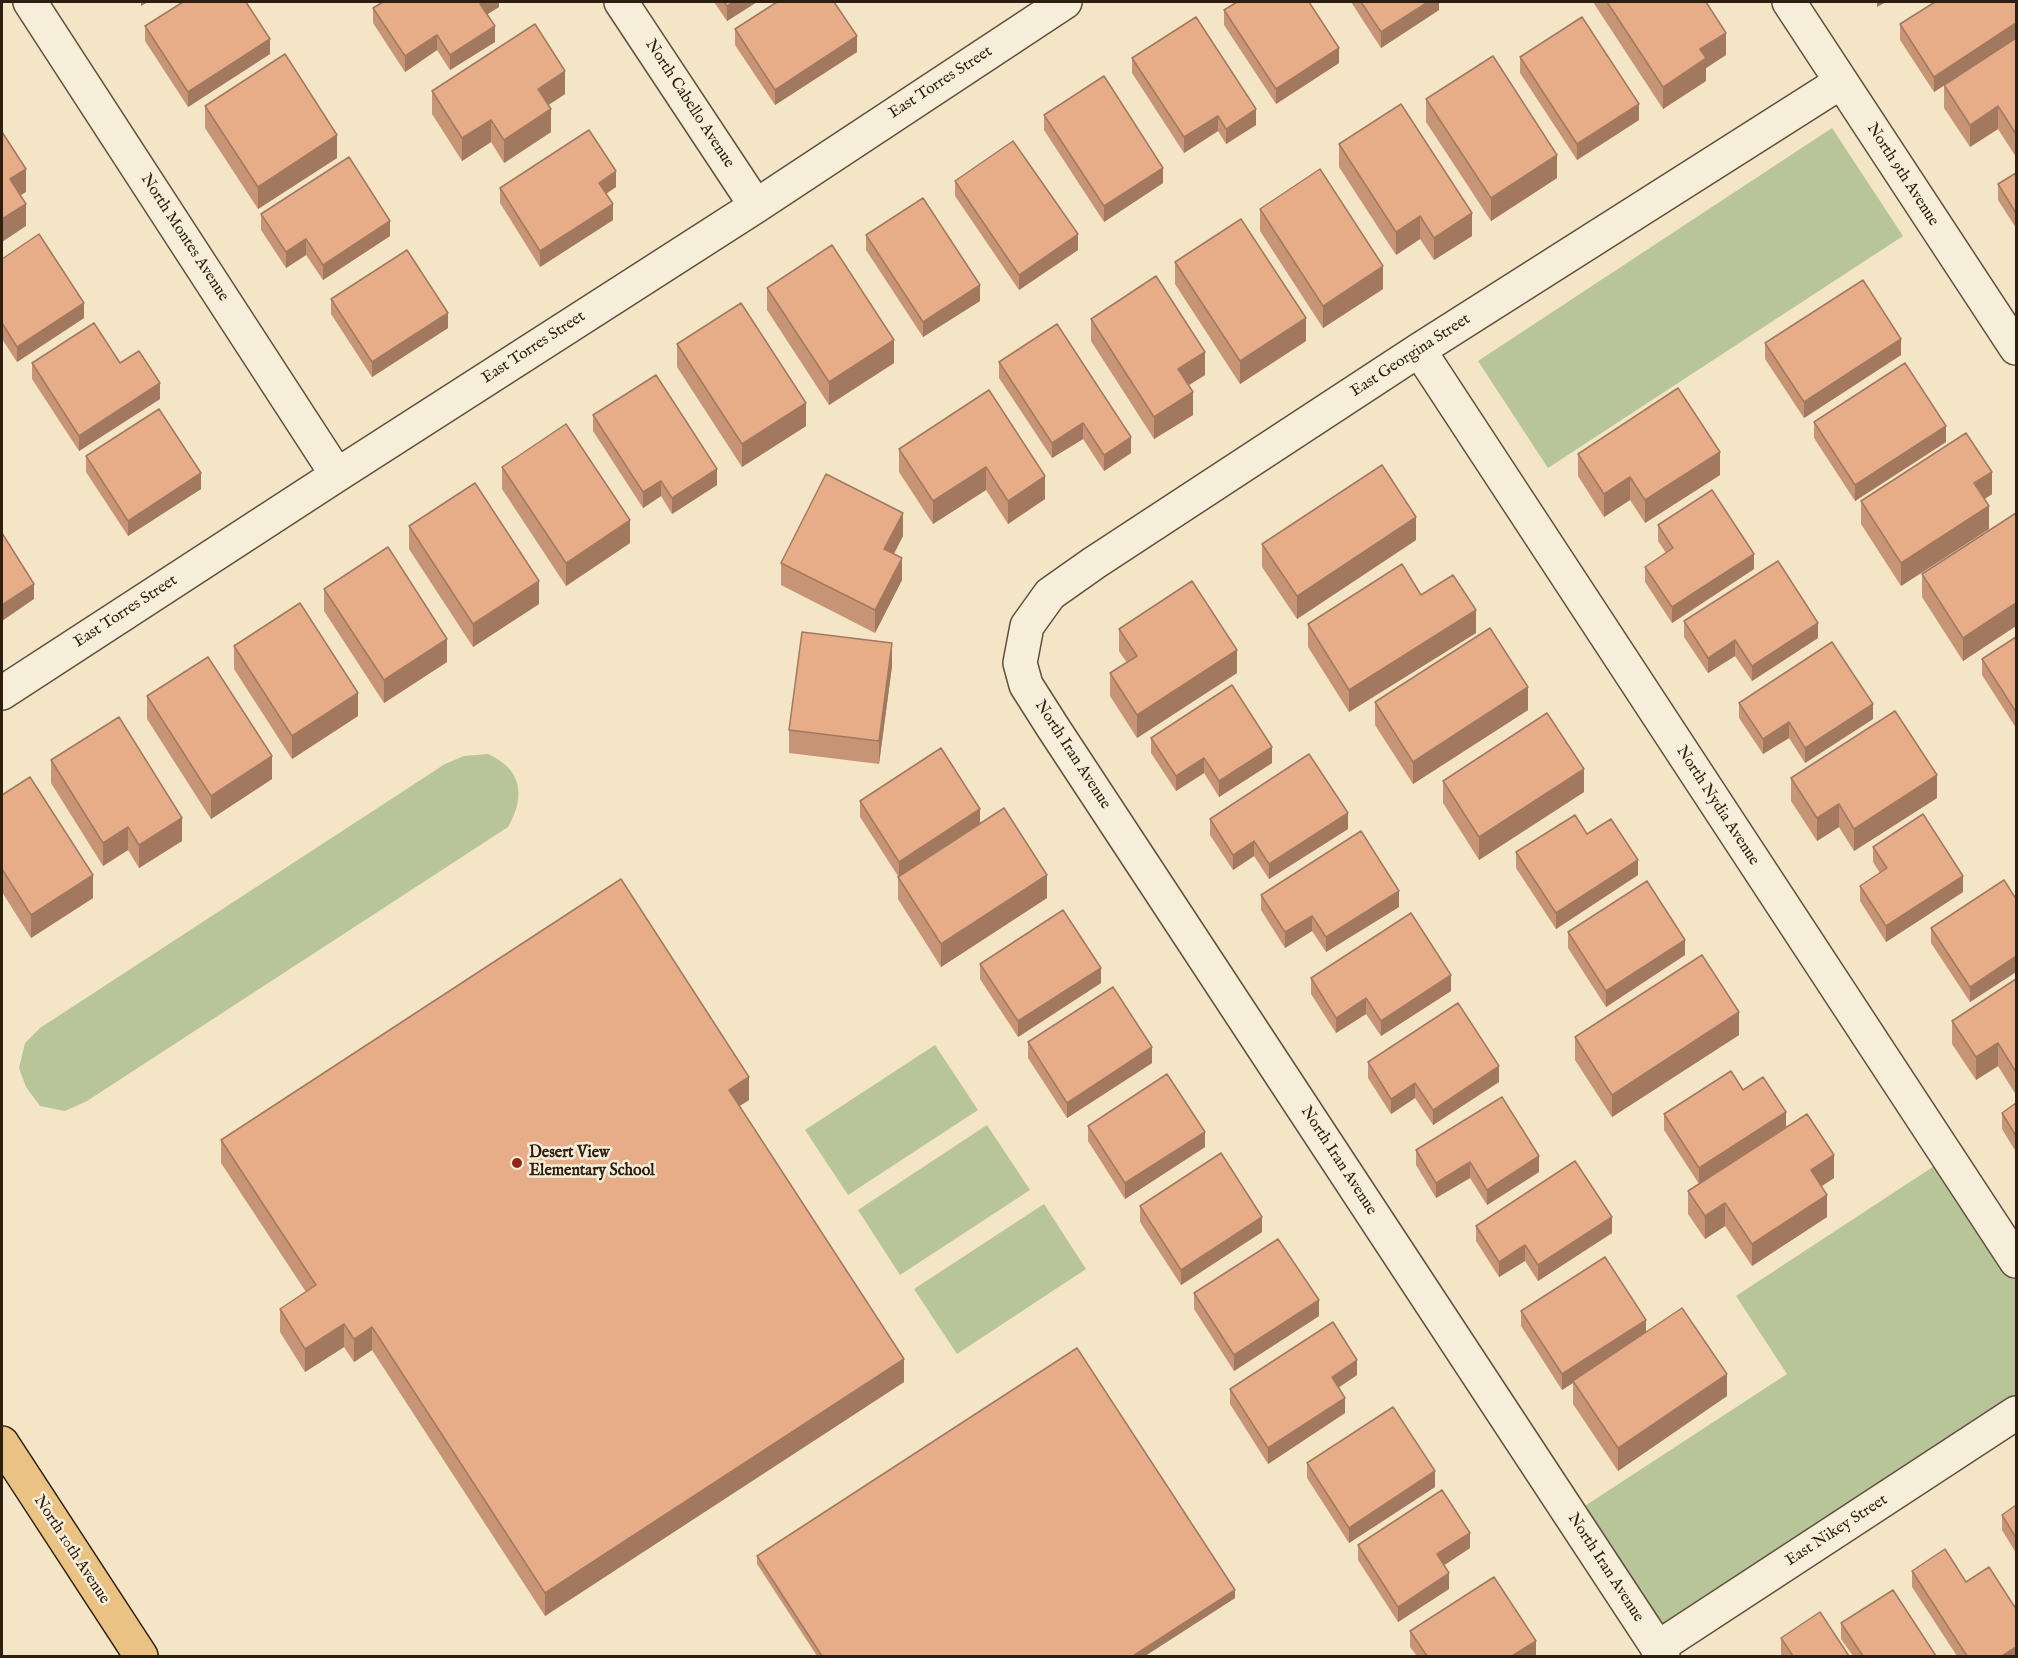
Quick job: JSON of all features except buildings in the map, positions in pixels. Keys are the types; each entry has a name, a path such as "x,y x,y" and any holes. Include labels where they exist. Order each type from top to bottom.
{"main road":[{"name":"North 10th Avenue","path":"2,1443 141,1656"}],"street":[{"name":"North Montes Avenue","path":"30,2 337,475"},
{"name":"North Cabello Avenue","path":"621,2 756,206"},
{"name":"East Torres Street","path":"2,693 756,206 1065,2"},
{"name":"North 9th Avenue","path":"1789,2 2016,348"},
{"name":"East Georgina Street","path":"1020,663 1027,626 1050,594 1419,350 1841,82"},
{"name":"North Nydia Avenue","path":"1419,350 2016,1261"},
{"name":"North Iran Avenue","path":"1020,663 1026,685 1052,726 1660,1652"},
{"name":"East Nikey Street","path":"1660,1652 2016,1413"}],"green space":[{"path":"1832,128 1903,236 1548,468 1478,361"},
{"path":"488,754 508,767 517,784 519,794 517,805 508,827 87,1101 65,1111 40,1106 26,1087 19,1068 25,1043 40,1028 445,764 464,756"},
{"path":"935,1045 978,1110 848,1195 805,1130"},
{"path":"987,1125 1030,1190 900,1275 858,1210"},
{"path":"1948,1157 2016,1261 2016,1413 1657,1648 1571,1515 1787,1374 1736,1296"},
{"path":"1044,1204 1086,1269 957,1354 914,1289"}],"place":[{"name":"Desert View Elementary School","path":"517,1163"}]}
